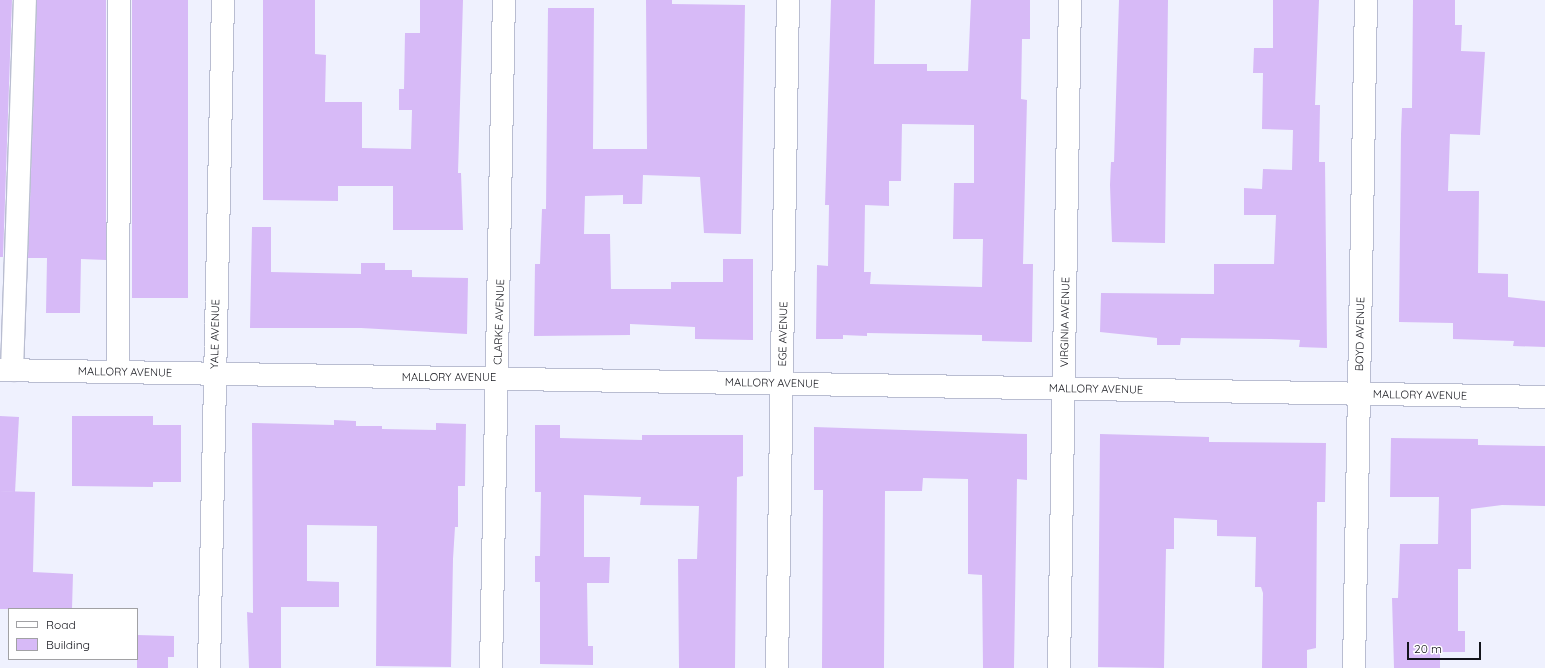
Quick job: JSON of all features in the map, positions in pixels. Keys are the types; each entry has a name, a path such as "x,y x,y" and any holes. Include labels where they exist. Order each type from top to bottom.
{"street":[{"path":"6,370 25,0"},
{"path":"118,372 119,0"},
{"name":"YALE AVENUE","path":"209,668 223,0"},
{"name":"CLARKE AVENUE","path":"491,668 504,0"},
{"name":"EGE AVENUE","path":"777,668 788,0"},
{"name":"VIRGINIA AVENUE","path":"1059,668 1070,0"},
{"name":"BOYD AVENUE","path":"1354,668 1366,0"},
{"name":"MALLORY AVENUE","path":"6,370 497,377 782,384 1545,397"}],"building":[{"path":"0,0 12,0 3,257 0,257"},
{"path":"37,0 106,0 106,260 81,259 80,313 46,313 47,258 28,258"},
{"path":"132,0 188,0 188,298 132,298"},
{"path":"263,0 315,0 315,54 326,55 325,102 362,102 362,148 411,149 412,110 399,110 399,89 404,89 405,33 420,33 420,0 463,0 458,173 461,173 463,230 393,230 393,186 338,186 338,201 263,200"},
{"path":"646,0 672,0 672,4 745,5 741,234 704,233 700,177 643,175 642,204 623,204 623,195 585,196 584,234 610,234 611,289 671,289 671,282 723,282 723,259 753,259 753,340 695,339 695,327 630,324 630,335 534,336 535,264 540,264 542,209 546,209 548,8 594,8 593,149 647,149"},
{"path":"831,0 875,0 874,64 927,64 927,71 968,71 971,0 1030,0 1030,39 1022,39 1021,99 1027,100 1023,264 1033,264 1032,342 982,341 982,335 867,333 867,336 843,335 843,339 816,339 817,265 828,266 829,205 825,205","holes":["902,124 974,125 974,183 954,183 953,239 983,239 982,287 870,284 871,272 864,272 865,205 889,206 889,181 901,181"]},
{"path":"1119,0 1168,0 1165,243 1112,242 1110,185 1111,162 1114,162"},
{"path":"1273,0 1319,0 1315,105 1320,105 1319,162 1325,162 1327,348 1299,347 1300,340 1271,339 1181,338 1180,345 1157,345 1157,338 1100,332 1101,293 1214,294 1214,264 1274,264 1276,215 1244,215 1244,188 1262,189 1263,169 1292,170 1293,130 1262,129 1263,73 1253,73 1254,48 1273,48"},
{"path":"1413,0 1455,0 1455,25 1462,25 1461,51 1485,52 1480,135 1450,134 1448,191 1479,191 1478,273 1508,274 1508,297 1545,301 1545,347 1513,346 1514,341 1453,339 1453,323 1399,322 1402,108 1412,108"},
{"path":"252,227 271,227 271,272 361,274 361,263 385,263 385,270 412,270 412,277 468,278 467,334 361,328 250,328"},
{"path":"0,416 19,417 15,492 0,491"},
{"path":"72,416 153,416 153,425 181,425 181,482 153,482 153,487 72,486"},
{"path":"334,420 356,421 356,426 382,426 382,429 436,430 436,423 466,424 465,486 458,486 458,527 455,527 453,559 451,667 376,666 377,526 307,525 307,581 339,582 339,607 281,607 281,668 249,668 247,612 253,613 252,423 334,425"},
{"path":"535,425 560,425 560,438 642,440 642,435 743,435 743,476 737,477 735,668 679,668 678,559 697,559 699,506 640,505 641,497 584,495 584,557 610,557 609,583 587,583 588,646 593,646 593,665 540,664 540,582 535,582 535,556 540,556 541,492 535,492"},
{"path":"814,427 1027,434 1027,480 1017,479 1014,668 983,668 982,575 968,574 968,479 923,478 922,491 885,491 884,668 822,668 823,490 814,490"},
{"path":"1100,434 1209,437 1209,442 1326,443 1325,502 1317,502 1316,648 1307,650 1307,668 1262,668 1263,593 1261,587 1255,587 1256,537 1217,536 1217,520 1174,518 1174,549 1166,549 1164,668 1098,667"},
{"path":"1391,438 1478,439 1478,445 1545,446 1545,506 1502,505 1471,509 1471,569 1458,569 1458,631 1465,631 1465,652 1440,652 1440,668 1394,668 1392,598 1398,598 1400,544 1438,544 1439,497 1390,497"},
{"path":"0,491 35,492 33,572 73,574 72,608 0,609"},
{"path":"138,635 174,636 174,657 168,657 168,668 137,668"}]}
